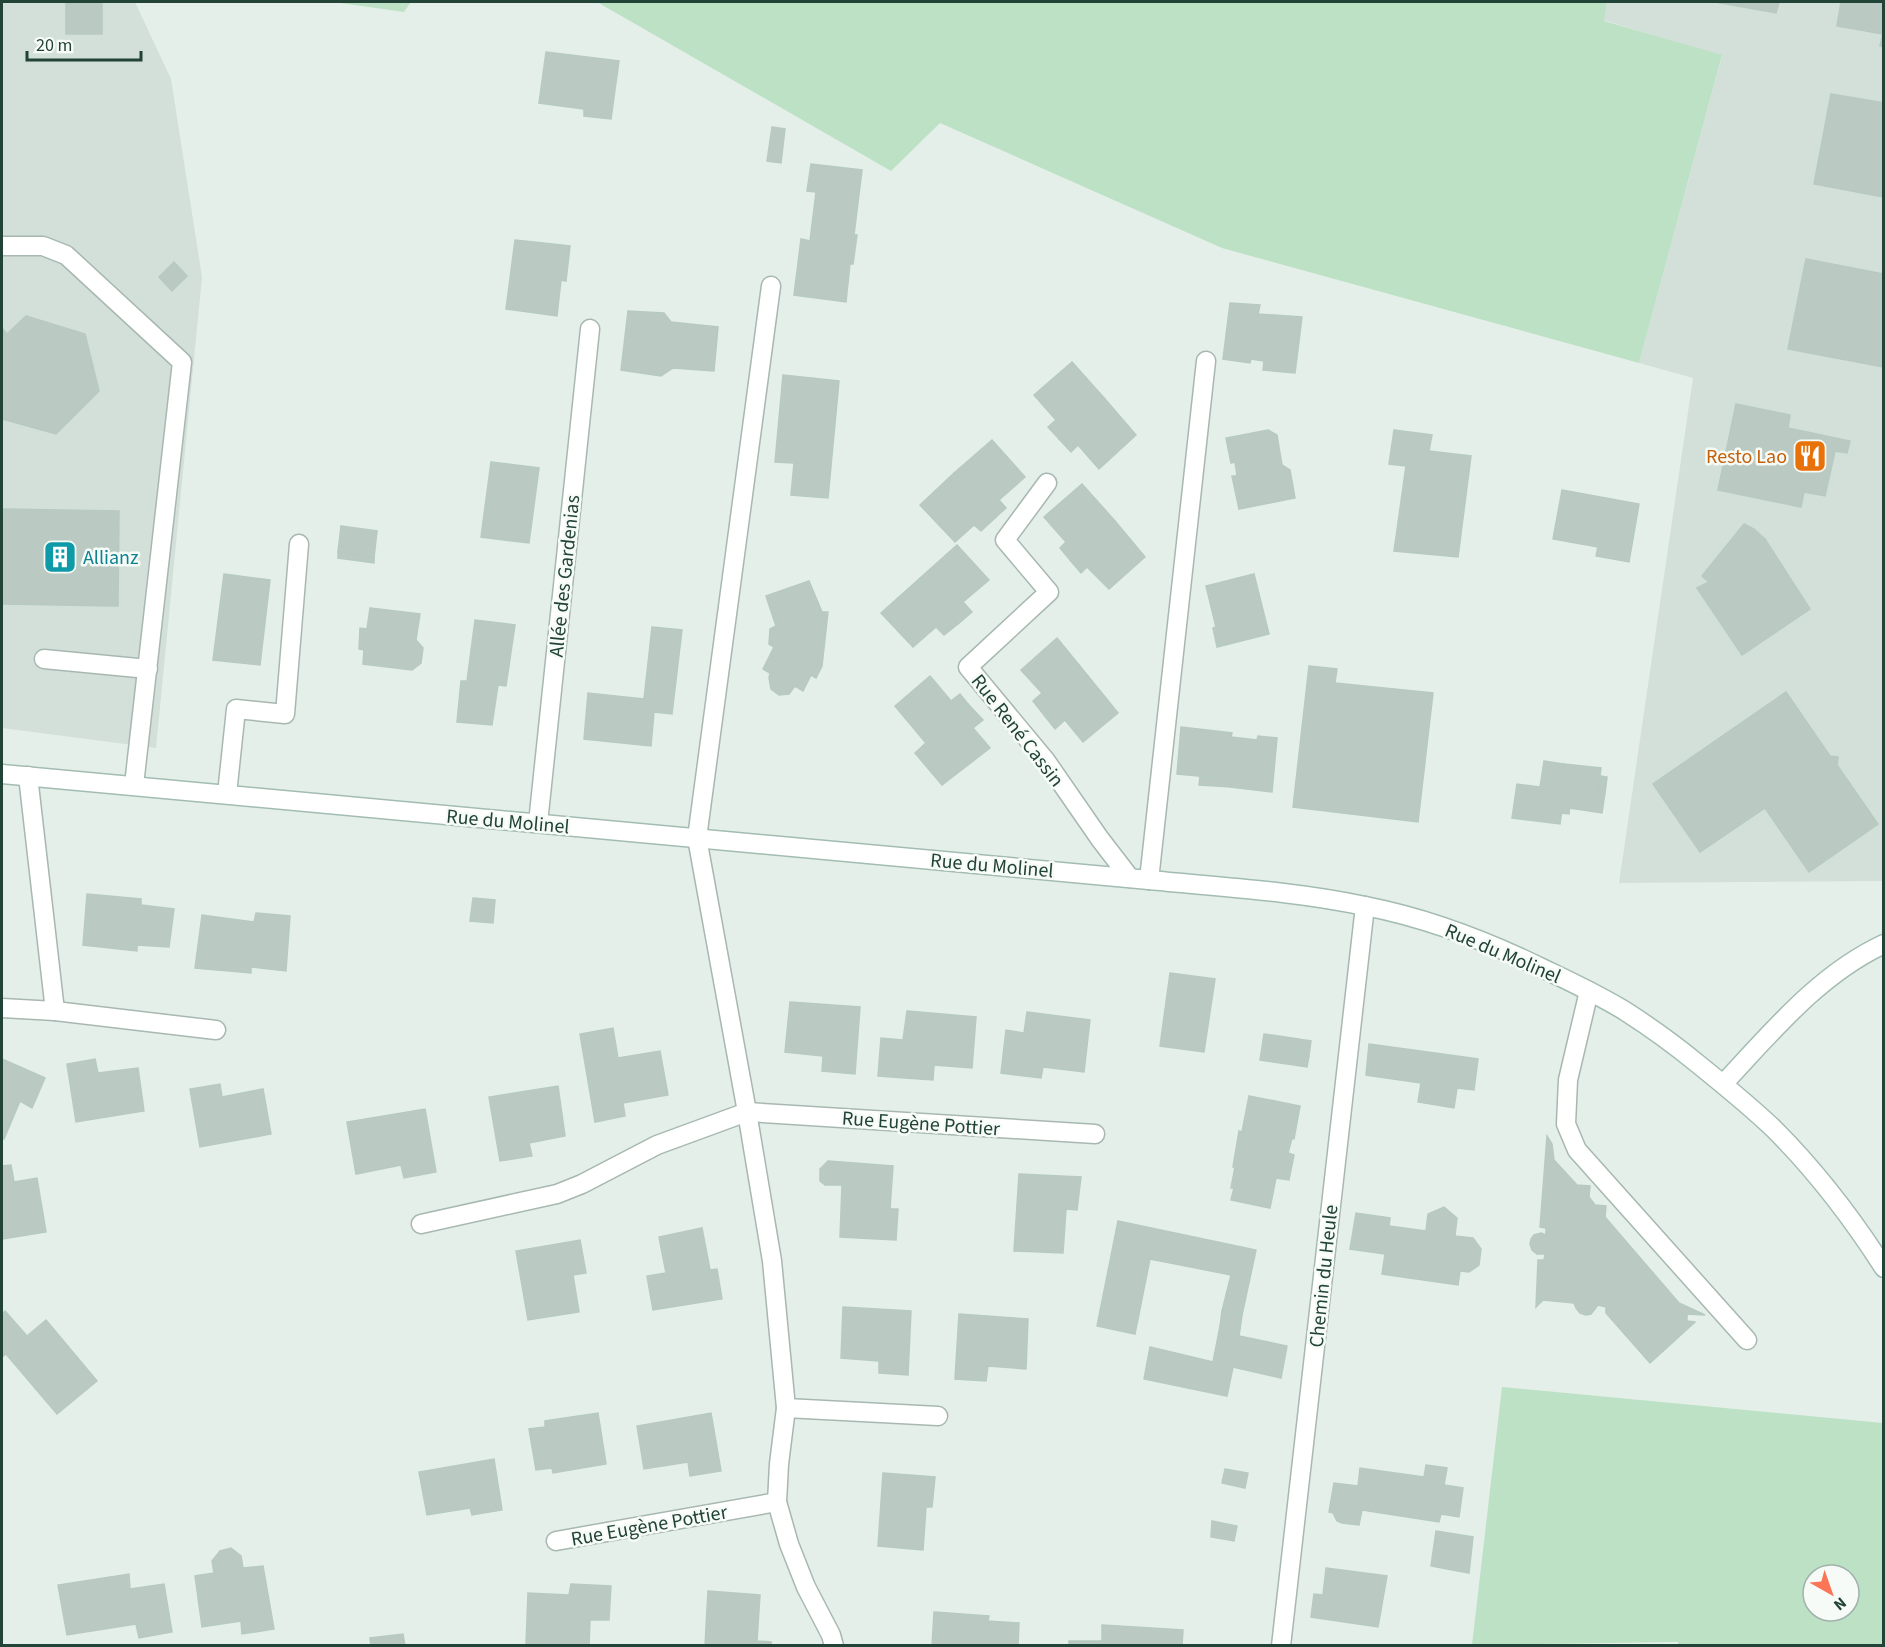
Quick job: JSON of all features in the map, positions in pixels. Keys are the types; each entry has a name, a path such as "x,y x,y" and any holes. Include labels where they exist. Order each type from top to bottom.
{"street":[{"path":"2,246 43,246 66,255 182,362 134,785"},
{"path":"771,286 697,838 772,1261 786,1408 777,1502 806,1587 831,1635 834,1646"},
{"name":"Allée des Gardenias","path":"538,823 590,329"},
{"path":"1149,880 1206,361"},
{"name":"Rue René Cassin","path":"1047,483 1005,540 1049,592 968,667 1046,761 1130,878"},
{"path":"227,794 236,709 285,714 299,544"},
{"path":"45,659 148,669"},
{"name":"Rue du Molinel","path":"2,774 1130,878 1297,896 1365,906 1399,914 1486,942 1589,991 1625,1011 1671,1043 1724,1084 1773,1128 1806,1163 1884,1268"},
{"path":"28,776 55,1011"},
{"name":"Chemin du Heule","path":"1281,1646 1365,906"},
{"path":"1724,1084 1786,1017 1825,982 1867,951 1884,944"},
{"path":"1589,991 1568,1080 1566,1124 1577,1150 1747,1340"},
{"path":"2,1008 55,1011 216,1030"},
{"name":"Rue Eugène Pottier","path":"421,1224 557,1194 582,1184 657,1145 747,1112 1095,1134"},
{"path":"786,1408 938,1416"},
{"name":"Rue Eugène Pottier","path":"556,1541 777,1502"}],"shaded area":[{"path":"2,2 135,2 171,79 202,277 156,748 2,728"},
{"path":"1607,2 1883,2 1883,881 1619,883 1693,378 1639,363 1722,56 1603,20"}],"green space":[{"path":"333,2 411,2 404,12"},
{"path":"597,2 1607,2 1604,21 1722,55 1639,363 1222,248 940,123 891,171"},
{"path":"1502,1387 1883,1423 1883,1645 1678,1646 1678,1642 1472,1645"}],"building":[{"path":"66,2 102,2 102,34 66,34"},
{"path":"1715,2 1779,2 1776,13"},
{"path":"1841,2 1884,2 1884,47 1880,46 1883,34 1837,26"},
{"path":"546,52 619,61 611,119 584,116 584,109 539,103"},
{"path":"1831,94 1884,103 1884,197 1814,184"},
{"path":"772,127 785,129 781,163 767,161"},
{"path":"811,164 862,170 854,235 857,235 853,264 850,264 846,302 794,295 801,239 810,241 816,192 807,191"},
{"path":"515,240 570,246 566,281 561,280 557,316 506,309"},
{"path":"1806,259 1884,274 1884,367 1788,349"},
{"path":"174,262 187,276 172,291 159,277"},
{"path":"1230,303 1260,305 1258,314 1302,317 1295,373 1263,370 1264,361 1251,359 1250,363 1223,359"},
{"path":"628,311 664,313 671,322 718,327 714,371 673,368 661,376 621,370"},
{"path":"26,316 85,334 99,391 56,434 2,419 2,328 7,334"},
{"path":"1072,362 1105,399 1059,439 1048,427 1056,420 1034,395"},
{"path":"783,375 839,381 828,498 791,495 794,463 775,462"},
{"path":"1105,399 1136,435 1099,469 1078,445 1071,452 1059,439"},
{"path":"1736,404 1790,415 1788,428 1850,441 1847,453 1835,451 1825,496 1804,492 1801,507 1718,490"},
{"path":"1268,430 1277,435 1282,465 1290,470 1295,498 1239,509 1232,476 1237,476 1235,462 1231,463 1226,438"},
{"path":"1394,430 1432,435 1429,451 1471,456 1458,557 1394,551 1406,466 1389,464"},
{"path":"992,440 1025,477 999,500 1006,508 995,518 954,473"},
{"path":"491,462 539,468 529,543 481,537"},
{"path":"954,473 995,518 981,531 974,525 955,542 920,505"},
{"path":"1082,484 1115,521 1070,560 1060,548 1066,542 1044,517"},
{"path":"1562,490 1639,504 1629,562 1596,556 1598,547 1553,539"},
{"name":"Allianz","path":"2,509 119,511 118,606 2,604"},
{"path":"1115,521 1145,557 1109,589 1087,567 1081,573 1070,560"},
{"path":"1744,524 1765,539 1810,609 1742,655 1697,588 1709,582 1702,576"},
{"path":"341,526 377,531 374,558 338,552"},
{"path":"957,545 989,580 963,602 972,612 958,624 919,579"},
{"path":"338,552 374,558 374,563 338,558"},
{"path":"224,574 270,580 260,665 213,660"},
{"path":"1254,574 1269,634 1217,647 1213,628 1216,627 1206,586"},
{"path":"919,579 958,624 944,635 936,627 913,647 881,613"},
{"path":"809,581 822,612 828,612 822,666 816,678 811,675 803,691 795,686 789,694 779,695 771,689 770,673 763,669 774,647 769,644 770,629 776,626 766,596"},
{"path":"370,608 420,614 416,640 423,648 421,663 412,670 363,664 364,650 359,649 360,628 367,629"},
{"path":"475,620 515,625 506,686 498,685 492,725 457,722 461,681 467,681"},
{"path":"652,627 682,630 672,714 654,712 651,746 584,739 588,693 644,699"},
{"path":"1057,638 1088,676 1044,715 1033,701 1042,693 1021,670"},
{"path":"1309,666 1337,669 1335,683 1433,693 1418,822 1293,807"},
{"path":"930,676 951,701 960,694 968,704 925,742 895,706"},
{"path":"1088,676 1118,713 1083,742 1065,720 1055,729 1044,715"},
{"path":"1786,692 1830,756 1838,757 1837,765 1878,824 1809,872 1765,808 1700,852 1653,784"},
{"path":"968,704 983,720 973,728 990,748 942,785 915,753"},
{"path":"1181,727 1232,733 1231,737 1257,740 1258,736 1277,738 1272,792 1231,787 1232,779 1177,774"},
{"path":"1544,761 1564,764 1562,771 1543,768"},
{"path":"1564,764 1601,768 1598,792 1605,793 1602,813 1570,808 1570,803 1563,802 1560,824 1512,818 1517,784 1540,787 1543,768 1562,771"},
{"path":"1200,776 1232,779 1231,787 1199,785"},
{"path":"1601,776 1607,777 1605,793 1598,792"},
{"path":"1563,802 1570,803 1569,814 1561,813"},
{"path":"87,894 141,899 141,905 174,909 169,947 137,945 137,951 83,945"},
{"path":"473,898 495,900 493,923 470,921"},
{"path":"256,913 290,916 286,971 251,967 251,973 195,968 202,915 254,922"},
{"path":"1170,973 1215,979 1204,1052 1160,1046"},
{"path":"790,1002 860,1007 855,1074 822,1071 823,1056 785,1052"},
{"path":"907,1011 976,1017 972,1068 934,1065 933,1080 878,1076 881,1038 903,1040"},
{"path":"1027,1012 1090,1020 1084,1072 1043,1067 1041,1078 1001,1073 1006,1030 1024,1033"},
{"path":"613,1028 618,1058 660,1051 668,1095 623,1103 625,1116 595,1122 580,1034"},
{"path":"1264,1034 1298,1039 1296,1055 1309,1056 1307,1067 1260,1060"},
{"path":"1298,1039 1311,1041 1309,1056 1296,1055"},
{"path":"1369,1044 1478,1059 1474,1090 1457,1088 1454,1108 1418,1102 1421,1083 1366,1075"},
{"path":"2,1059 45,1078 32,1108 20,1101 4,1139 2,1138"},
{"path":"95,1059 98,1073 138,1068 144,1111 76,1122 67,1064"},
{"path":"220,1084 222,1097 263,1089 271,1134 200,1147 190,1089"},
{"path":"558,1086 565,1136 529,1143 532,1156 500,1161 489,1097"},
{"path":"1249,1096 1300,1106 1294,1139 1292,1138 1288,1153 1294,1155 1289,1180 1276,1178 1270,1208 1231,1200 1234,1188 1231,1188 1235,1167 1233,1167 1239,1131 1242,1132"},
{"path":"425,1109 436,1172 404,1178 401,1165 356,1174 347,1122"},
{"path":"1547,1136 1552,1144 1554,1160 1577,1185 1590,1186 1589,1197 1595,1205 1606,1206 1605,1217 1679,1303 1705,1315 1687,1314 1687,1321 1695,1322 1650,1363 1606,1313 1606,1307 1598,1305 1591,1314 1586,1315 1580,1313 1574,1303 1543,1300 1536,1307 1538,1260 1544,1260 1545,1254 1537,1254 1532,1250 1530,1244 1534,1235 1541,1233 1546,1235 1546,1228 1540,1227"},
{"path":"828,1161 893,1166 890,1209 898,1209 896,1240 840,1237 842,1185 825,1185 820,1181 820,1169"},
{"path":"11,1165 14,1182 37,1178 46,1232 2,1239 2,1166"},
{"path":"1019,1174 1081,1177 1077,1210 1066,1209 1063,1253 1014,1251"},
{"path":"1444,1207 1457,1218 1455,1236 1473,1238 1481,1249 1479,1265 1469,1272 1460,1271 1458,1285 1382,1274 1385,1254 1350,1249 1356,1213 1390,1218 1389,1226 1426,1231 1428,1214"},
{"path":"1118,1221 1256,1250 1242,1315 1222,1311 1231,1275 1150,1259 1135,1334 1097,1326"},
{"path":"702,1228 710,1270 717,1269 722,1299 653,1310 647,1276 666,1273 659,1237"},
{"path":"580,1240 586,1273 573,1275 579,1312 528,1320 516,1251"},
{"path":"843,1307 911,1311 908,1375 879,1373 879,1361 841,1358"},
{"path":"5,1311 27,1336 46,1320 97,1381 57,1414 6,1354 2,1357 2,1314"},
{"path":"1222,1311 1242,1315 1240,1329 1220,1326"},
{"path":"959,1314 1028,1319 1026,1369 988,1366 986,1381 955,1379"},
{"path":"1220,1326 1240,1329 1239,1336 1287,1346 1281,1378 1233,1367 1227,1396 1144,1379 1150,1347 1213,1362"},
{"path":"598,1413 606,1464 553,1473 552,1468 536,1470 529,1429 545,1427 545,1421"},
{"path":"711,1413 721,1471 690,1476 688,1462 644,1469 637,1426"},
{"path":"494,1459 502,1510 472,1515 470,1508 427,1515 419,1472"},
{"path":"1426,1465 1447,1468 1444,1485 1463,1488 1459,1517 1441,1514 1439,1522 1362,1510 1359,1525 1337,1521 1333,1513 1329,1512 1334,1483 1358,1486 1360,1468 1424,1477"},
{"path":"1225,1469 1248,1473 1245,1488 1222,1483"},
{"path":"883,1473 935,1477 932,1507 926,1507 923,1550 878,1546"},
{"path":"1212,1521 1237,1526 1234,1541 1211,1537"},
{"path":"1436,1531 1473,1537 1469,1573 1431,1566"},
{"path":"231,1548 241,1556 243,1568 263,1566 274,1629 242,1634 241,1621 202,1627 195,1576 214,1573 212,1561 220,1551"},
{"path":"1326,1568 1387,1576 1378,1627 1311,1617 1314,1594 1323,1595"},
{"path":"129,1574 130,1589 164,1584 172,1632 139,1638 136,1624 67,1635 58,1585"},
{"path":"571,1584 611,1586 609,1620 590,1620 589,1646 526,1644 528,1593 569,1595"},
{"path":"708,1591 760,1595 757,1641 771,1642 771,1646 705,1646"},
{"path":"934,1612 989,1616 988,1621 1019,1623 1018,1646 932,1646"},
{"path":"1102,1625 1183,1630 1182,1646 1069,1646 1069,1641 1102,1641"},
{"path":"403,1634 405,1646 371,1646 370,1638"}],"place":[{"name":"Resto Lao","path":"1810,456"},
{"name":"Allianz","path":"60,557"}]}
